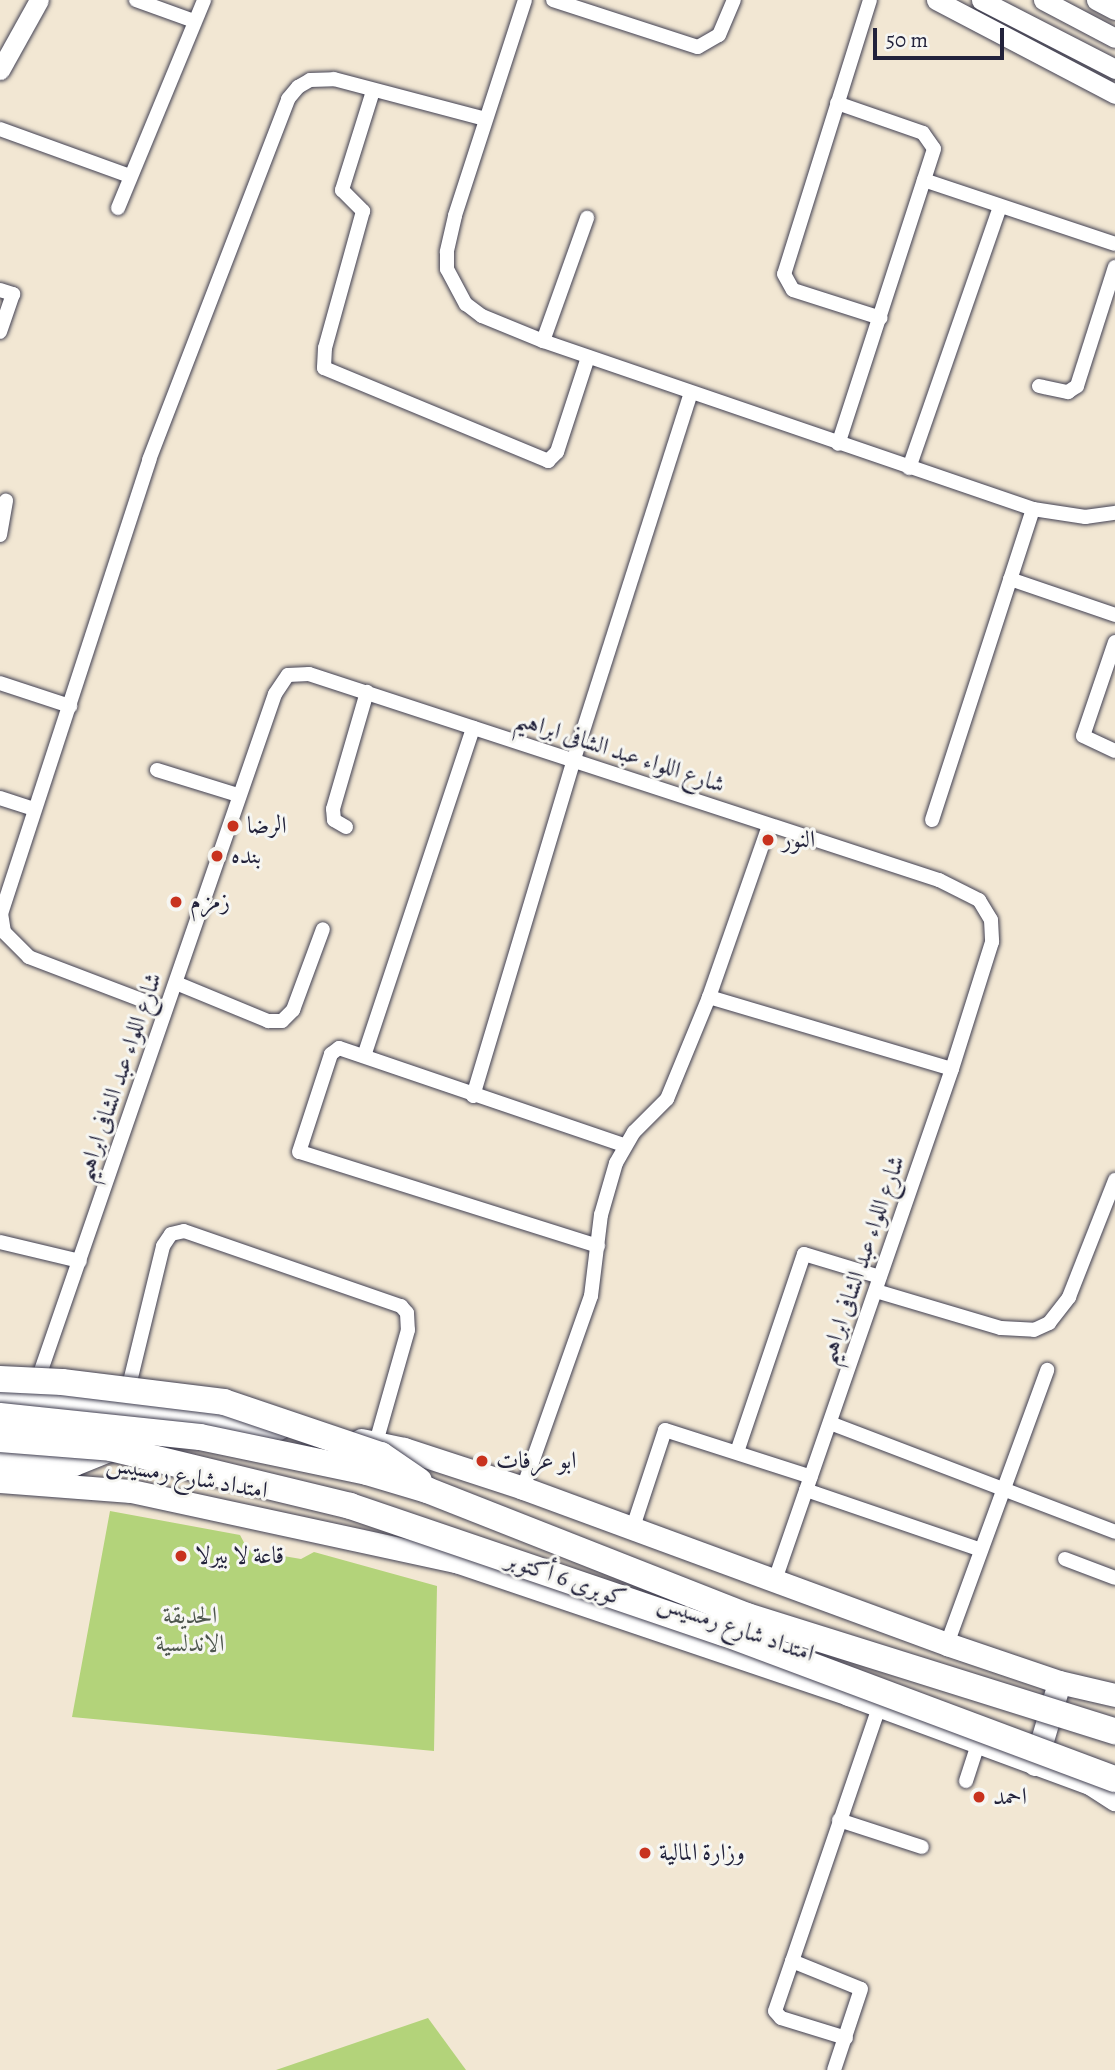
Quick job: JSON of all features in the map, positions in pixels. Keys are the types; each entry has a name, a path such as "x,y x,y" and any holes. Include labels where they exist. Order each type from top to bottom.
{"highway":[{"path":"0,1380 90,1385 235,1405 381,1455 410,1472 427,1490"},
{"name":"كوبرى 6 أكتوبر","path":"0,1416 200,1437 312,1458 427,1490 747,1616 1063,1717 1115,1731"},
{"name":"كوبرى 6 أكتوبر","path":"0,1439 111,1448 351,1506 724,1633 1115,1779"},
{"path":"0,1465 74,1464 111,1448"},
{"path":"1063,1717 1115,1718"},
{"path":"1074,1765 1115,1790"}],"main road":[{"path":"0,70 39,0"},
{"path":"936,0 1115,94"},
{"path":"982,0 1115,69"},
{"path":"1043,0 1115,38"},
{"path":"1096,0 1115,10"},
{"path":"0,1397 32,1397 124,1406 376,1442 523,1488 947,1644 1059,1682 1115,1695"},
{"name":"امتداد شارع رمسيس","path":"0,1481 173,1498 456,1561 1090,1783 1115,1799"},
{"path":"1035,1764 1059,1682"}],"street":[{"path":"136,0 194,21"},
{"path":"118,208 204,0"},
{"path":"525,0 455,216 447,269 466,304 482,316 543,341 1033,509 1085,517 1115,513"},
{"path":"553,0 698,47 719,35 734,0"},
{"path":"870,0 784,274 786,282 799,293 881,318"},
{"path":"165,1009 29,957 4,932 1,914 8,885 70,706 149,460 288,99 298,87 321,77 485,119"},
{"path":"373,91 342,190 363,211 325,348 324,368 548,461 556,452 588,357"},
{"path":"836,103 930,137 934,149 838,444"},
{"path":"0,129 130,176"},
{"path":"924,180 1115,244"},
{"path":"909,468 1000,207"},
{"path":"543,341 587,218"},
{"path":"1039,386 1068,392 1077,386 1115,267"},
{"path":"0,290 13,294 0,332"},
{"path":"473,1096 574,759 691,393"},
{"path":"0,535 6,501"},
{"path":"932,820 1033,509"},
{"path":"1010,579 1115,615"},
{"path":"1115,642 1083,733 1089,741 1115,751"},
{"name":"شارع اللواء عبد الشافى ابراهيم","path":"32,1397 275,694 288,675 309,674 939,880 979,900 991,920 992,942 952,1069 775,1580"},
{"path":"0,683 70,706"},
{"path":"346,827 334,820 333,809 367,692"},
{"path":"364,1056 474,727"},
{"path":"157,770 238,795"},
{"path":"0,798 34,809"},
{"path":"523,1488 591,1296 601,1215 624,1145 667,1099 709,997 769,826"},
{"path":"176,983 268,1021 282,1021 293,1010 323,929"},
{"path":"709,997 952,1069"},
{"path":"598,1246 299,1152 333,1051 342,1048 473,1096 624,1145"},
{"path":"737,1452 804,1254 1009,1331 1034,1330 1049,1323 1069,1297 1113,1189"},
{"path":"124,1406 163,1246 171,1234 184,1231 401,1306 407,1313 408,1330 376,1442"},
{"path":"0,1241 80,1261"},
{"path":"947,1644 1048,1370"},
{"path":"830,1423 1114,1530"},
{"path":"633,1527 665,1430 737,1452 981,1550"},
{"path":"1065,1559 1115,1578"},
{"path":"846,2038 776,2014 839,1820 879,1708"},
{"path":"966,1781 978,1743"},
{"path":"839,1820 922,1847"},
{"path":"792,1961 859,1986 860,1996 834,2070"}],"green space":[{"name":"الحديقة الاندلسية","path":"110,1511 240,1535 248,1550 301,1559 314,1552 437,1586 434,1751 72,1717"},
{"path":"428,2018 466,2070 276,2070"}],"place":[{"name":"الرضا","path":"233,826"},
{"name":"النور","path":"768,840"},
{"name":"بنده","path":"217,856"},
{"name":"زمزم","path":"176,902"},
{"name":"ابو عرفات","path":"482,1461"},
{"name":"قاعة لا بيرلا","path":"181,1556"},
{"name":"احمد","path":"979,1797"},
{"name":"وزارة المالية","path":"645,1853"}]}
